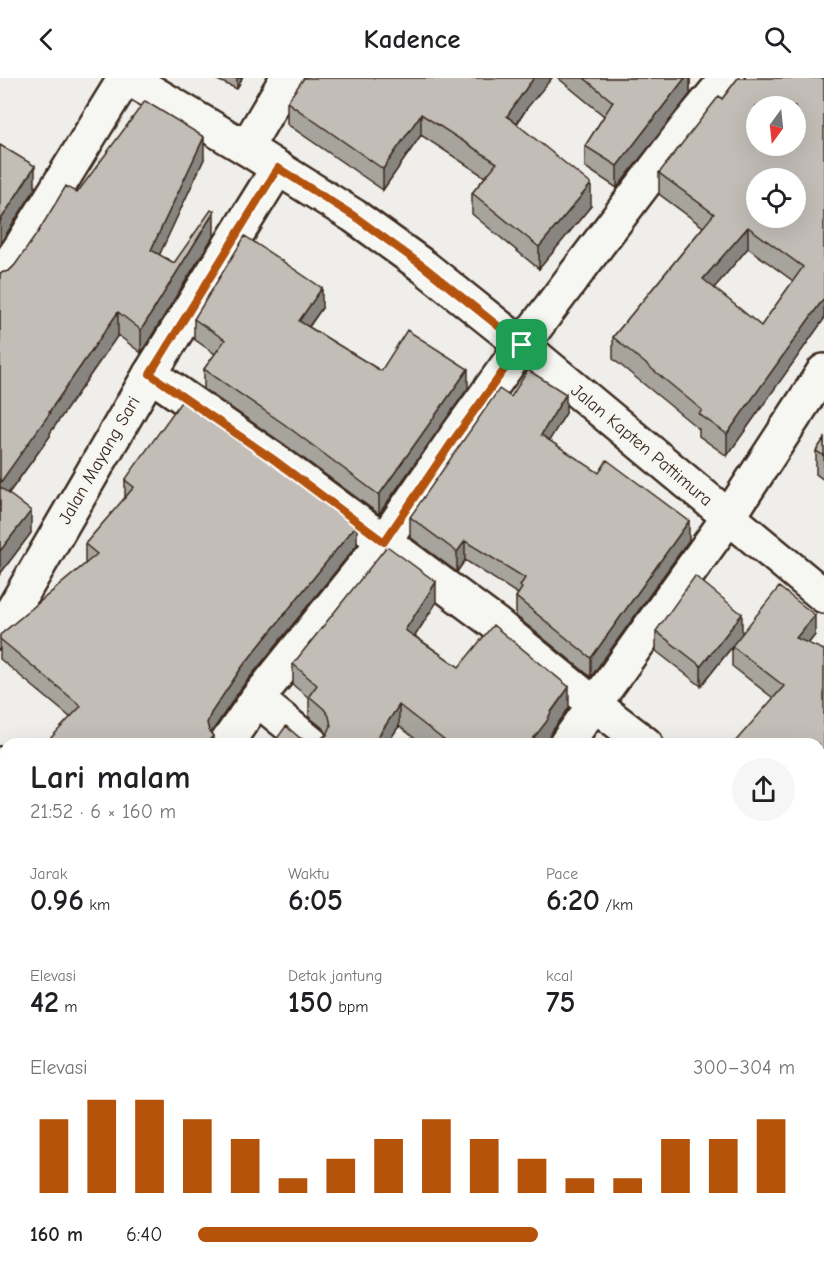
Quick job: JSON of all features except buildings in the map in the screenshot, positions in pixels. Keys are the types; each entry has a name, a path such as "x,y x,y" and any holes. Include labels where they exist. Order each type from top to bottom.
{"street":[{"name":"Jalan Kapten Pattimura","path":"127,78 246,147 354,216 423,266 522,345 824,597"},
{"path":"0,277 127,78"},
{"path":"246,147 287,78"},
{"path":"230,738 257,699 384,542 522,345 686,128 727,78"},
{"name":"Jalan Mayang Sari","path":"0,632 150,374 278,168"},
{"path":"570,738 728,518 824,371"},
{"path":"150,374 273,459 496,624 638,738"},
{"path":"257,699 305,738"}],"route":[{"path":"278,168 354,216 423,266 522,345 384,542 273,459 150,374 278,168"}]}
